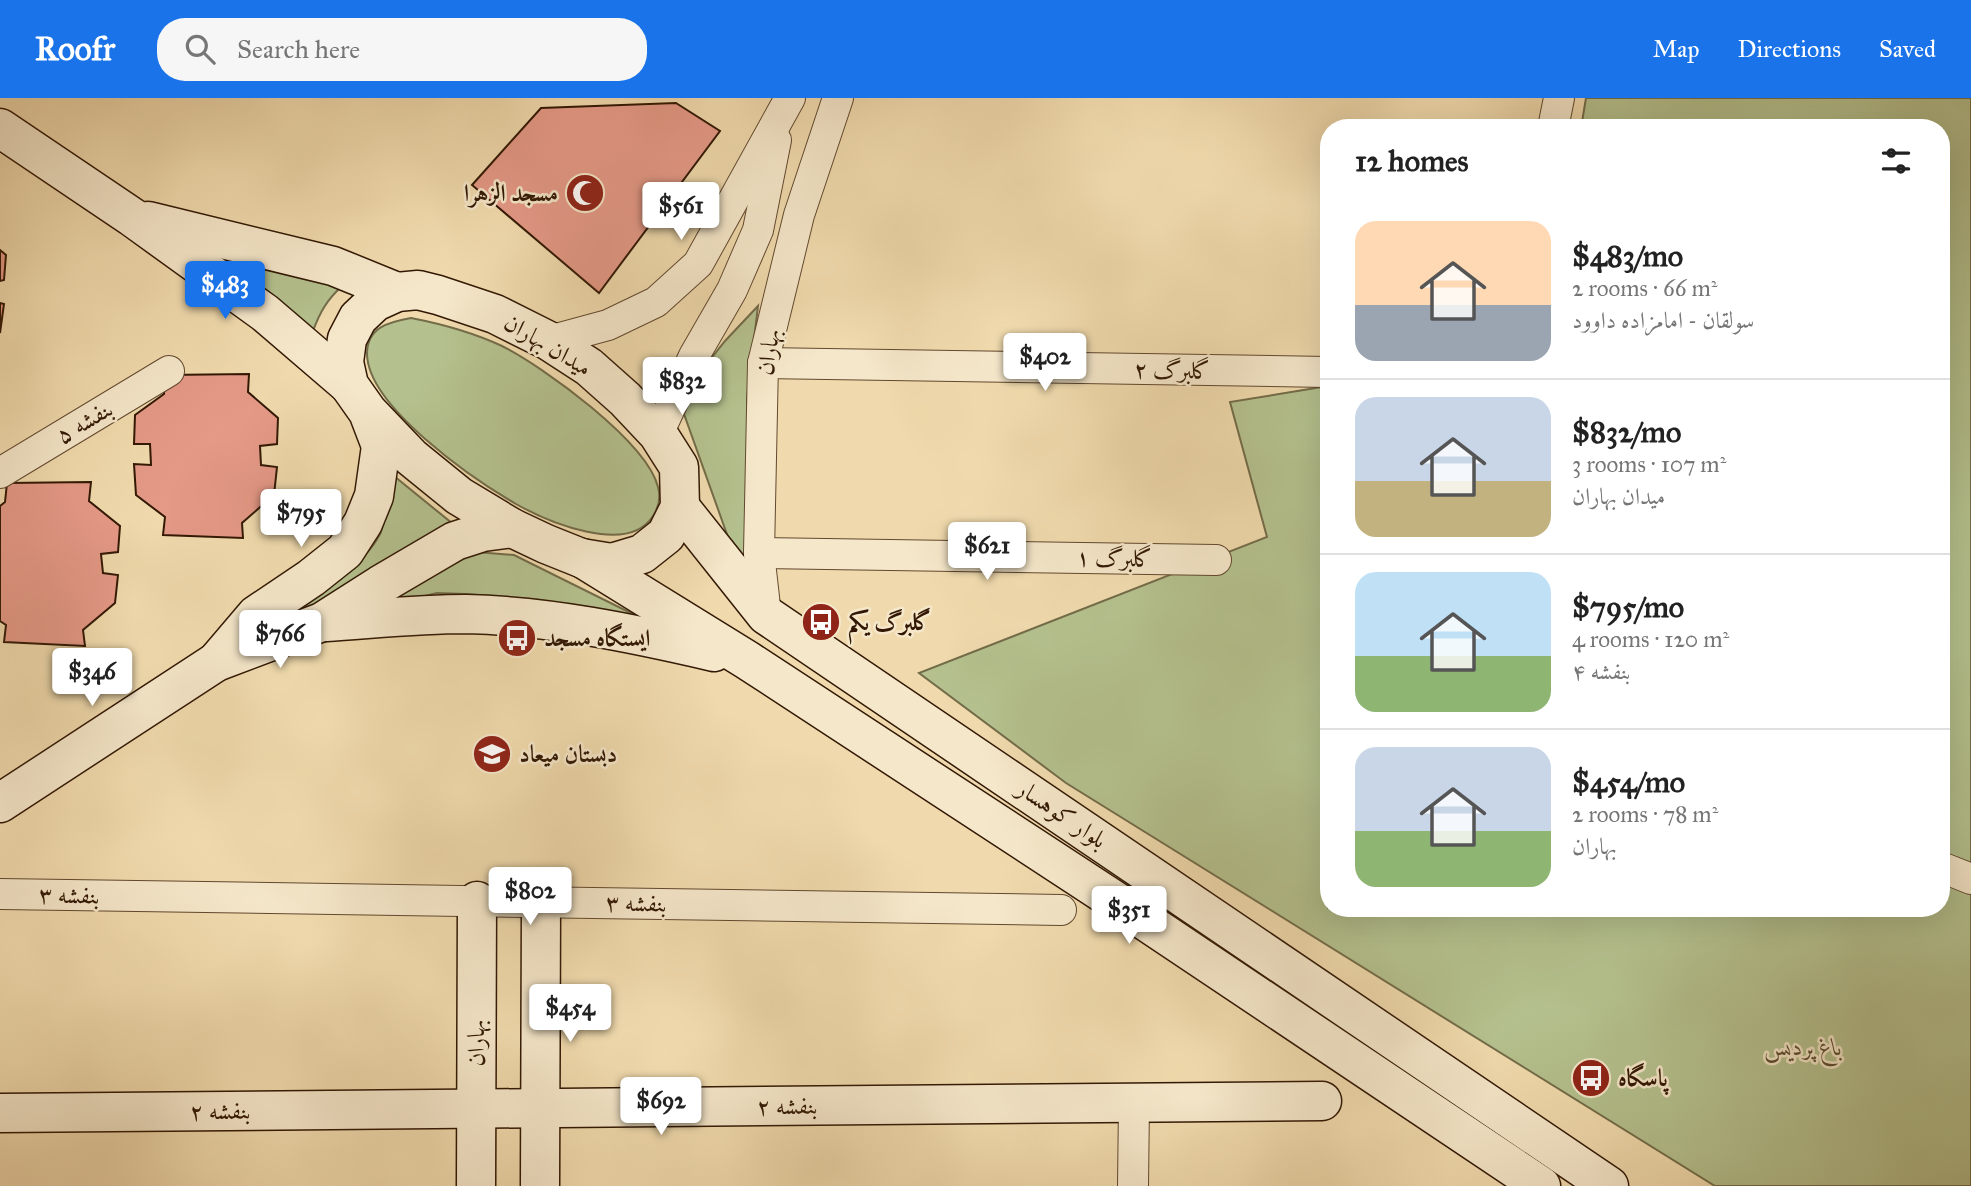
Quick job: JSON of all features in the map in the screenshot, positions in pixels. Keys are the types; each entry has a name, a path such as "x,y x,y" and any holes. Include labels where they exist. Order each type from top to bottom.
{"main road":[{"path":"0,128 265,313 358,398 411,457 459,496 512,528 581,558 612,563 642,554 666,535 680,507"},
{"path":"132,218 333,266 397,292"},
{"name":"میدان بهاران","path":"397,292 418,290 495,314 549,341 598,375 658,434 679,467 680,507"},
{"path":"216,662 256,615 345,551 363,523 374,496 382,446 344,362 347,339 358,318 375,302 397,292"},
{"name":"بلوار کوهسار","path":"680,507 766,615 1609,1186"},
{"path":"0,803 216,662 322,622 455,541 483,531 512,528"},
{"name":"بلوار کوهسار","path":"581,558 747,660 1123,906 1541,1186"},
{"path":"322,622 465,614 526,617 643,635 747,660"},
{"name":"بهاران","path":"476,1186 477,901"},
{"path":"541,902 541,1186"},
{"name":"بنفشه ۲","path":"0,1113 1322,1101"}],"street":[{"name":"بهاران","path":"766,615 759,553 763,363 799,215 838,98"},
{"path":"1555,119 1559,98"},
{"path":"549,341 608,325 656,302 698,264 786,105"},
{"path":"658,434 694,356 732,290 758,230 786,105"},
{"name":"گلبرگ ۲","path":"763,363 1320,372"},
{"name":"بنفشه ۵","path":"0,472 169,371"},
{"name":"گلبرگ ۱","path":"759,553 1216,560"},
{"path":"1950,870 1971,878"},
{"name":"بنفشه ۳","path":"0,894 1061,910"},
{"path":"1133,1186 1134,1103"}],"green space":[{"name":"باغ پردیس","path":"1586,98 1971,98 1971,1186 1715,1186 1066,783 919,673 1267,537 1230,402 1320,387 1320,917 1950,917 1950,119 1582,119"},
{"path":"195,253 334,278 341,287 324,307 313,331"},
{"path":"758,306 747,398 749,578 734,554 684,414 698,375"},
{"path":"411,318 458,329 502,346 543,371 592,408 635,449 650,469 659,495 653,516 641,528 626,534 587,532 547,519 516,504 450,460 403,418 372,375 367,354 368,345 375,332 387,324"},
{"path":"394,476 453,524 340,593 255,637 342,577 371,548 382,528"},
{"path":"476,552 514,555 661,628 541,600 465,594 437,593 367,610"}],"building":[{"path":"676,103 720,131 599,293 472,185 541,108"},
{"path":"0,250 6,255 4,280 0,281"},
{"path":"0,303 4,304 0,333"},
{"path":"249,374 248,392 278,418 277,444 260,446 261,465 277,467 274,495 242,523 243,538 163,535 165,517 136,495 134,464 151,465 150,444 134,444 135,415 164,394 165,375"},
{"path":"91,482 89,501 120,526 118,552 101,554 103,573 118,575 115,603 83,630 85,646 4,642 6,625 0,621 0,506 5,502 7,483"}],"place":[{"name":"مسجد الزهرا","path":"585,193"},
{"name":"گلبرگ یکم","path":"821,622"},
{"name":"ایستگاه مسجد","path":"517,638"},
{"name":"دبستان میعاد","path":"492,754"},
{"name":"پاسگاه","path":"1591,1078"}]}
